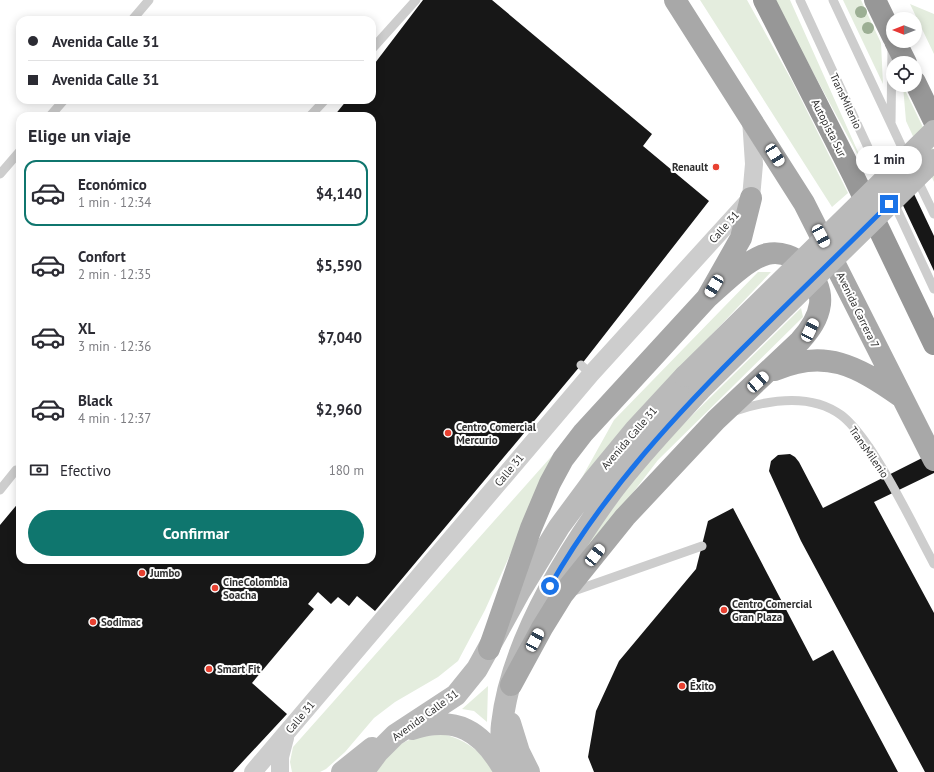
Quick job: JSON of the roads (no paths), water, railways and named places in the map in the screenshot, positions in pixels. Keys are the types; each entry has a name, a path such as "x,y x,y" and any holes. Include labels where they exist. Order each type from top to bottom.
{"highway":[{"name":"Autopista Sur","path":"764,0 852,173 934,344"},
{"path":"875,0 886,22"},
{"path":"920,92 934,121"}],"main road":[{"name":"Avenida Carrera 7","path":"675,0 804,203 934,460"},
{"name":"Avenida Calle 31","path":"506,772 502,724 519,655 534,621 566,559 607,497 692,383 934,131"},
{"name":"Avenida Calle 31","path":"363,772 378,752 395,735 456,695 477,669 520,591 559,528 593,480 635,430 692,383 934,160"},
{"path":"707,298 741,238 750,198"},
{"path":"489,649 531,528 550,483 563,459 582,433 707,298 743,268 766,254 781,254 792,257 803,264 818,287 820,303 817,316 810,330 768,373 716,420 625,517 563,594 542,628 508,695 511,733 529,772"},
{"path":"768,373 800,362 822,360 854,369 876,379 901,396"},
{"path":"342,772 375,746 395,735 438,723 461,727 482,739 494,752 506,772"}],"street":[{"path":"750,198 754,164 751,118"},
{"name":"Calle 31","path":"253,772 586,369 750,198"},
{"path":"280,772 280,757 286,733"}],"lane":[{"path":"135,16 149,0"},
{"path":"376,44 416,0"},
{"name":"TransMilenio","path":"800,0 934,289"},
{"path":"833,0 891,126 934,214"},
{"path":"891,126 893,48"},
{"path":"54,112 60,104"},
{"path":"314,112 321,104"},
{"path":"0,174 16,156"},
{"name":"TransMilenio","path":"716,420 749,406 787,400 824,406 841,415 858,431 881,465 934,564"},
{"path":"0,490 16,470"},
{"path":"563,594 702,546"}],"place":[{"name":"Renault","path":"716,167"},
{"name":"Centro Comercial Mercurio","path":"448,433"},
{"name":"Jumbo","path":"142,573"},
{"name":"CineColombia Soacha","path":"215,588"},
{"name":"Centro Comercial Gran Plaza","path":"724,610"},
{"name":"Sodimac","path":"93,622"},
{"name":"Smart Fit","path":"209,669"},
{"name":"Éxito","path":"682,686"}]}
